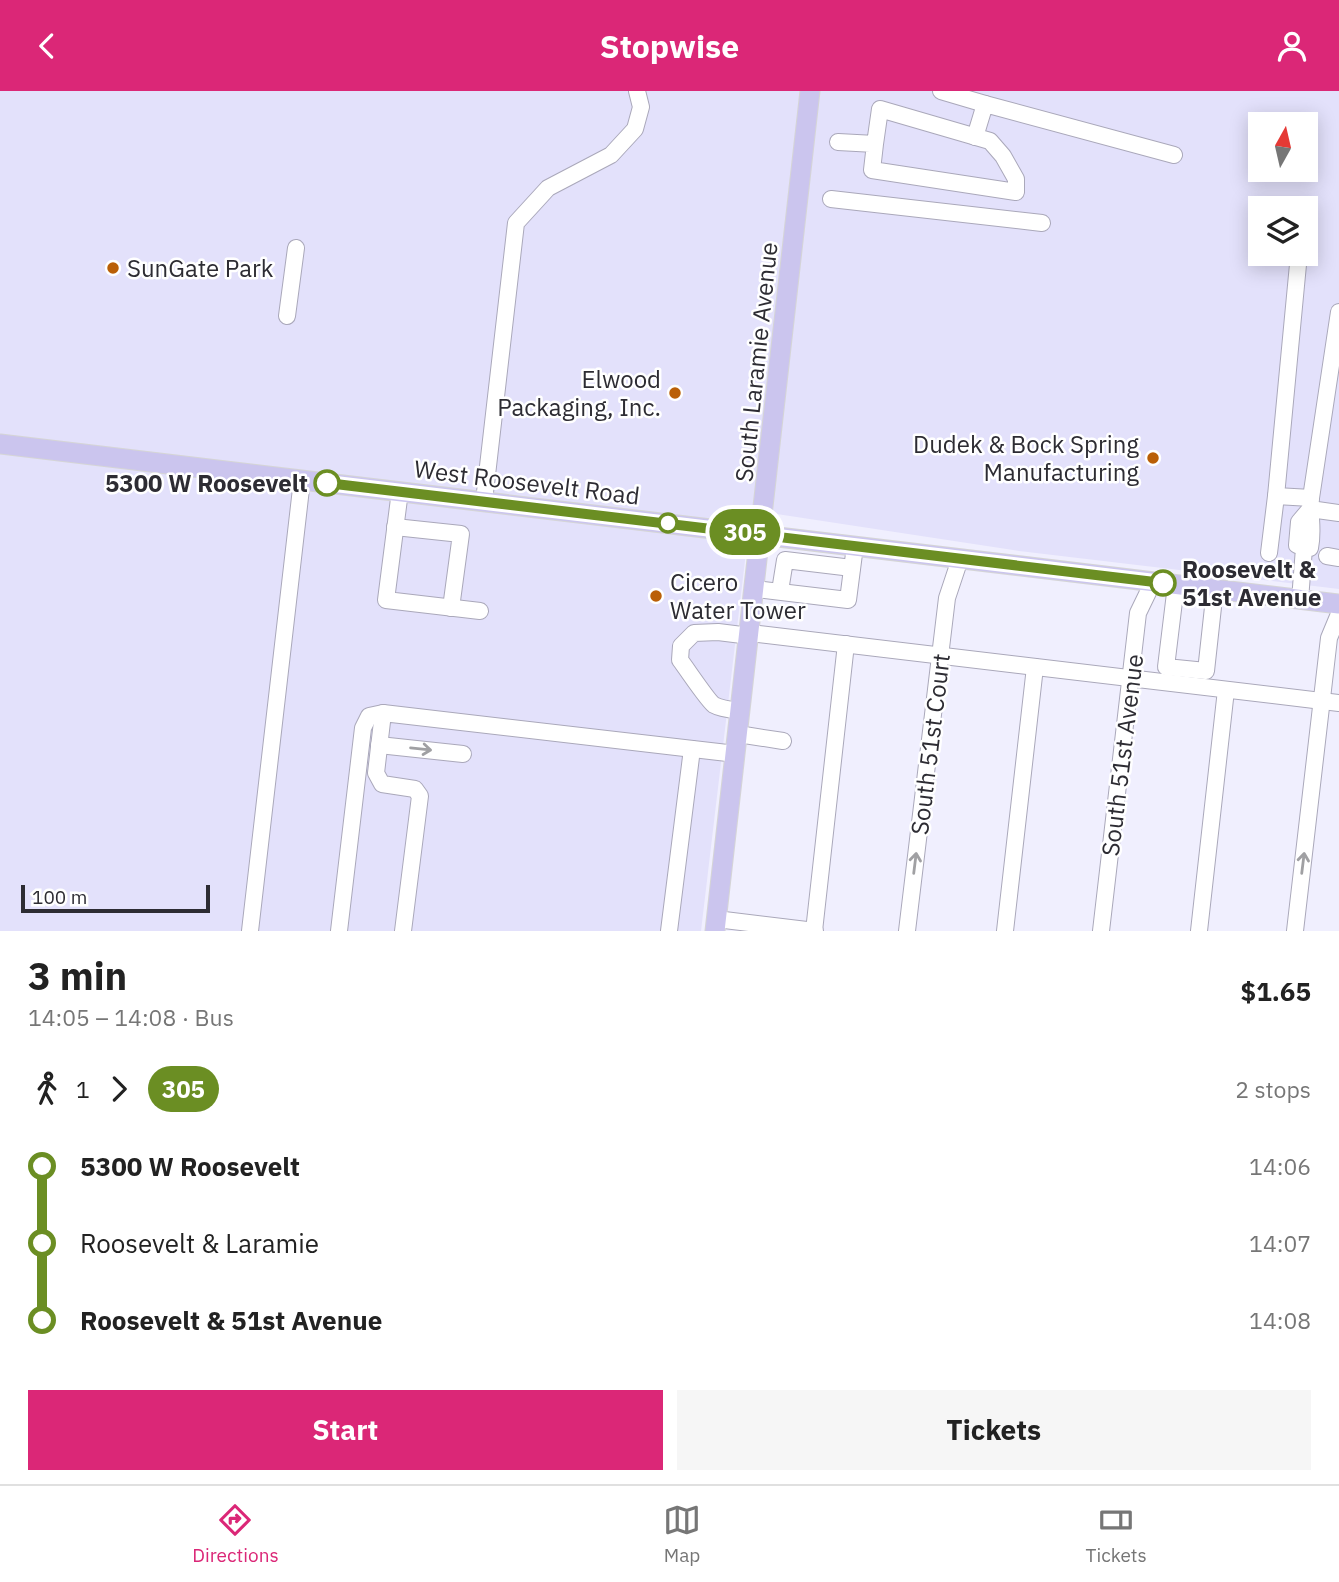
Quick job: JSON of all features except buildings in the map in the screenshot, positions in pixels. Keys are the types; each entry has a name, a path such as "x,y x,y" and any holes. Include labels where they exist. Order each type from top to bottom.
{"main road":[{"name":"South Laramie Avenue","path":"716,925 810,91"},
{"name":"West Roosevelt Road","path":"0,444 1339,604"}],"street":[{"path":"484,501 516,223 548,188 611,155 635,129 641,107 636,91"},
{"path":"942,91 1174,155"},
{"path":"975,137 985,104"},
{"path":"880,109 990,141 1003,156 1016,179 1016,192 872,170 875,144 880,109"},
{"path":"838,142 875,144"},
{"path":"831,199 1042,223"},
{"path":"287,316 296,248"},
{"path":"1269,553 1298,266"},
{"path":"1300,600 1304,548 1297,545 1299,522 1310,503 1339,312"},
{"path":"250,931 302,479"},
{"path":"400,491 386,600 480,611"},
{"path":"1276,496 1339,513"},
{"path":"395,527 461,534 451,608"},
{"path":"755,589 848,600 855,546"},
{"name":"South 51st Court","path":"907,931 940,655 951,580 960,559"},
{"path":"780,591 785,560 852,568"},
{"name":"South 51st Avenue","path":"1101,931 1140,606 1153,582"},
{"path":"1176,585 1166,667 1206,671 1215,589"},
{"path":"1295,931 1330,631 1339,614"},
{"path":"741,711 715,706 680,660 681,646 694,633 750,634 846,644 1339,703"},
{"path":"716,925 814,931 846,644"},
{"path":"1005,931 1035,667"},
{"path":"1199,931 1226,690"},
{"path":"383,713 376,773 382,784 415,789 420,796 403,931"},
{"path":"339,931 363,729 369,716 383,713 736,754"},
{"path":"738,734 783,741"},
{"path":"379,745 463,754"},
{"path":"669,931 692,749"}],"shaded area":[{"path":"0,91 1339,91 1339,589 1019,551 751,510 701,931 0,931"}],"bus line":[{"name":"305","path":"327,483 1163,583"}],"place":[{"name":"SunGate Park","path":"113,268"},
{"name":"Elwood Packaging, Inc.","path":"675,393"},
{"name":"Dudek & Bock Spring Manufacturing","path":"1153,458"},
{"name":"5300 W Roosevelt","path":"327,483"},
{"name":"Roosevelt & 51st Avenue","path":"1163,583"},
{"name":"Cicero Water Tower","path":"656,596"}]}
